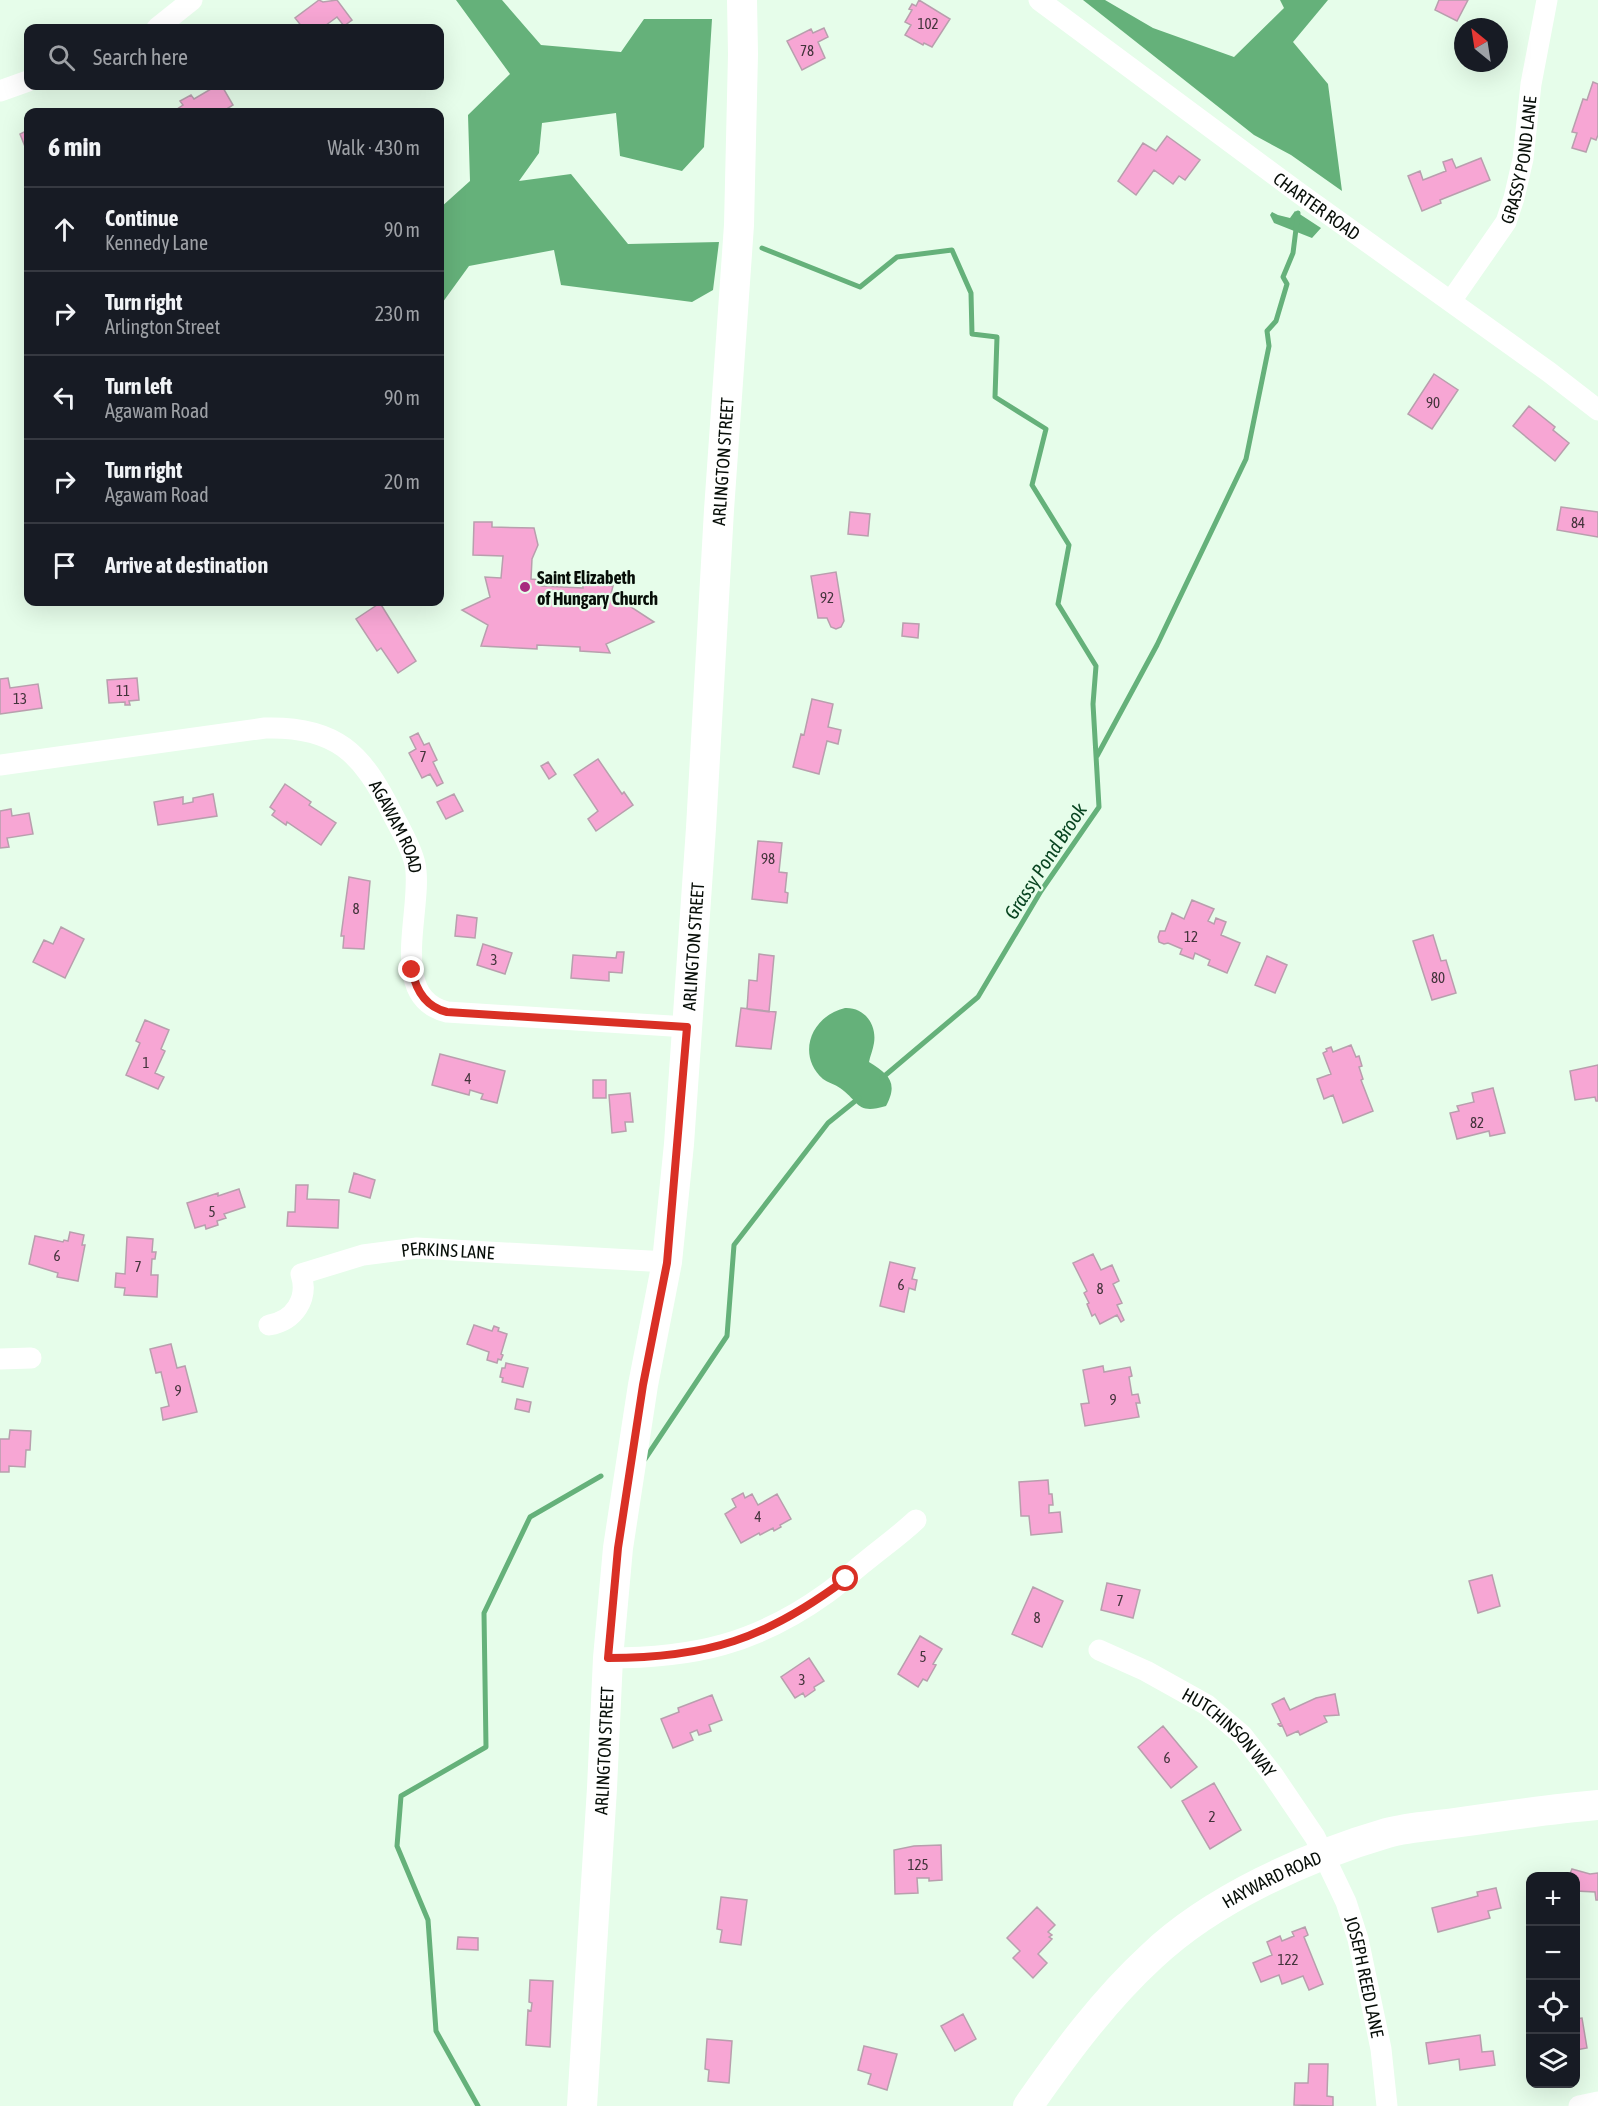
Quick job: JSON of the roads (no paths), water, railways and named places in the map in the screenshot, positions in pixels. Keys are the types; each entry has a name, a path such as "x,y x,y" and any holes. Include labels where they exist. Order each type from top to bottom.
{"street":[{"path":"162,24 192,0"},
{"name":"ARLINGTON STREET","path":"582,2106 608,1658 618,1548 643,1385 667,1263 687,1027 739,225 742,0"},
{"name":"CHARTER ROAD","path":"1039,0 1299,193 1557,378 1598,410"},
{"name":"GRASSY POND LANE","path":"1450,301 1506,222 1514,198 1523,159 1531,84 1547,0"},
{"path":"0,91 24,82"},
{"name":"AGAWAM ROAD","path":"0,765 265,728 299,728 314,732 342,745 362,763 379,788 411,851 416,876 412,970 418,990 430,1005 447,1012 687,1027"},
{"name":"PERKINS LANE","path":"269,1325 284,1321 296,1311 303,1297 301,1274 340,1260 392,1250 444,1248 667,1263"},
{"path":"0,1359 31,1358"},
{"path":"608,1658 651,1658 694,1652 717,1647 763,1631 827,1593 891,1543 916,1520"},
{"name":"HUTCHINSON WAY","path":"1099,1650 1146,1671 1207,1705 1242,1735 1274,1775 1324,1854"},
{"name":"HAYWARD ROAD","path":"1028,2106 1064,2055 1118,1989 1154,1954 1200,1917 1263,1882 1324,1854 1389,1833 1598,1805"},
{"name":"JOSEPH REED LANE","path":"1324,1854 1346,1902 1358,1939 1381,2049 1387,2106"},
{"path":"1579,2106 1598,2102"}],"waterway":[{"path":"1097,756 1157,645 1246,459 1269,346 1267,331 1276,321 1287,284 1283,277 1293,253 1298,213"},
{"name":"Grassy Pond Brook","path":"762,248 860,287 897,257 952,250 971,293 972,334 997,337 995,397 1046,429 1032,485 1069,545 1058,604 1096,666 1093,704 1099,807 1041,891 978,997 882,1078"},
{"name":"Grassy Pond Brook","path":"645,1459 727,1336 734,1245 828,1123 859,1098"},
{"name":"Grassy Pond Brook","path":"478,2106 436,2031 428,1920 397,1846 401,1796 486,1747 484,1613 530,1517 601,1476"}],"place":[{"name":"Saint Elizabeth of Hungary Church","path":"525,587"}]}
